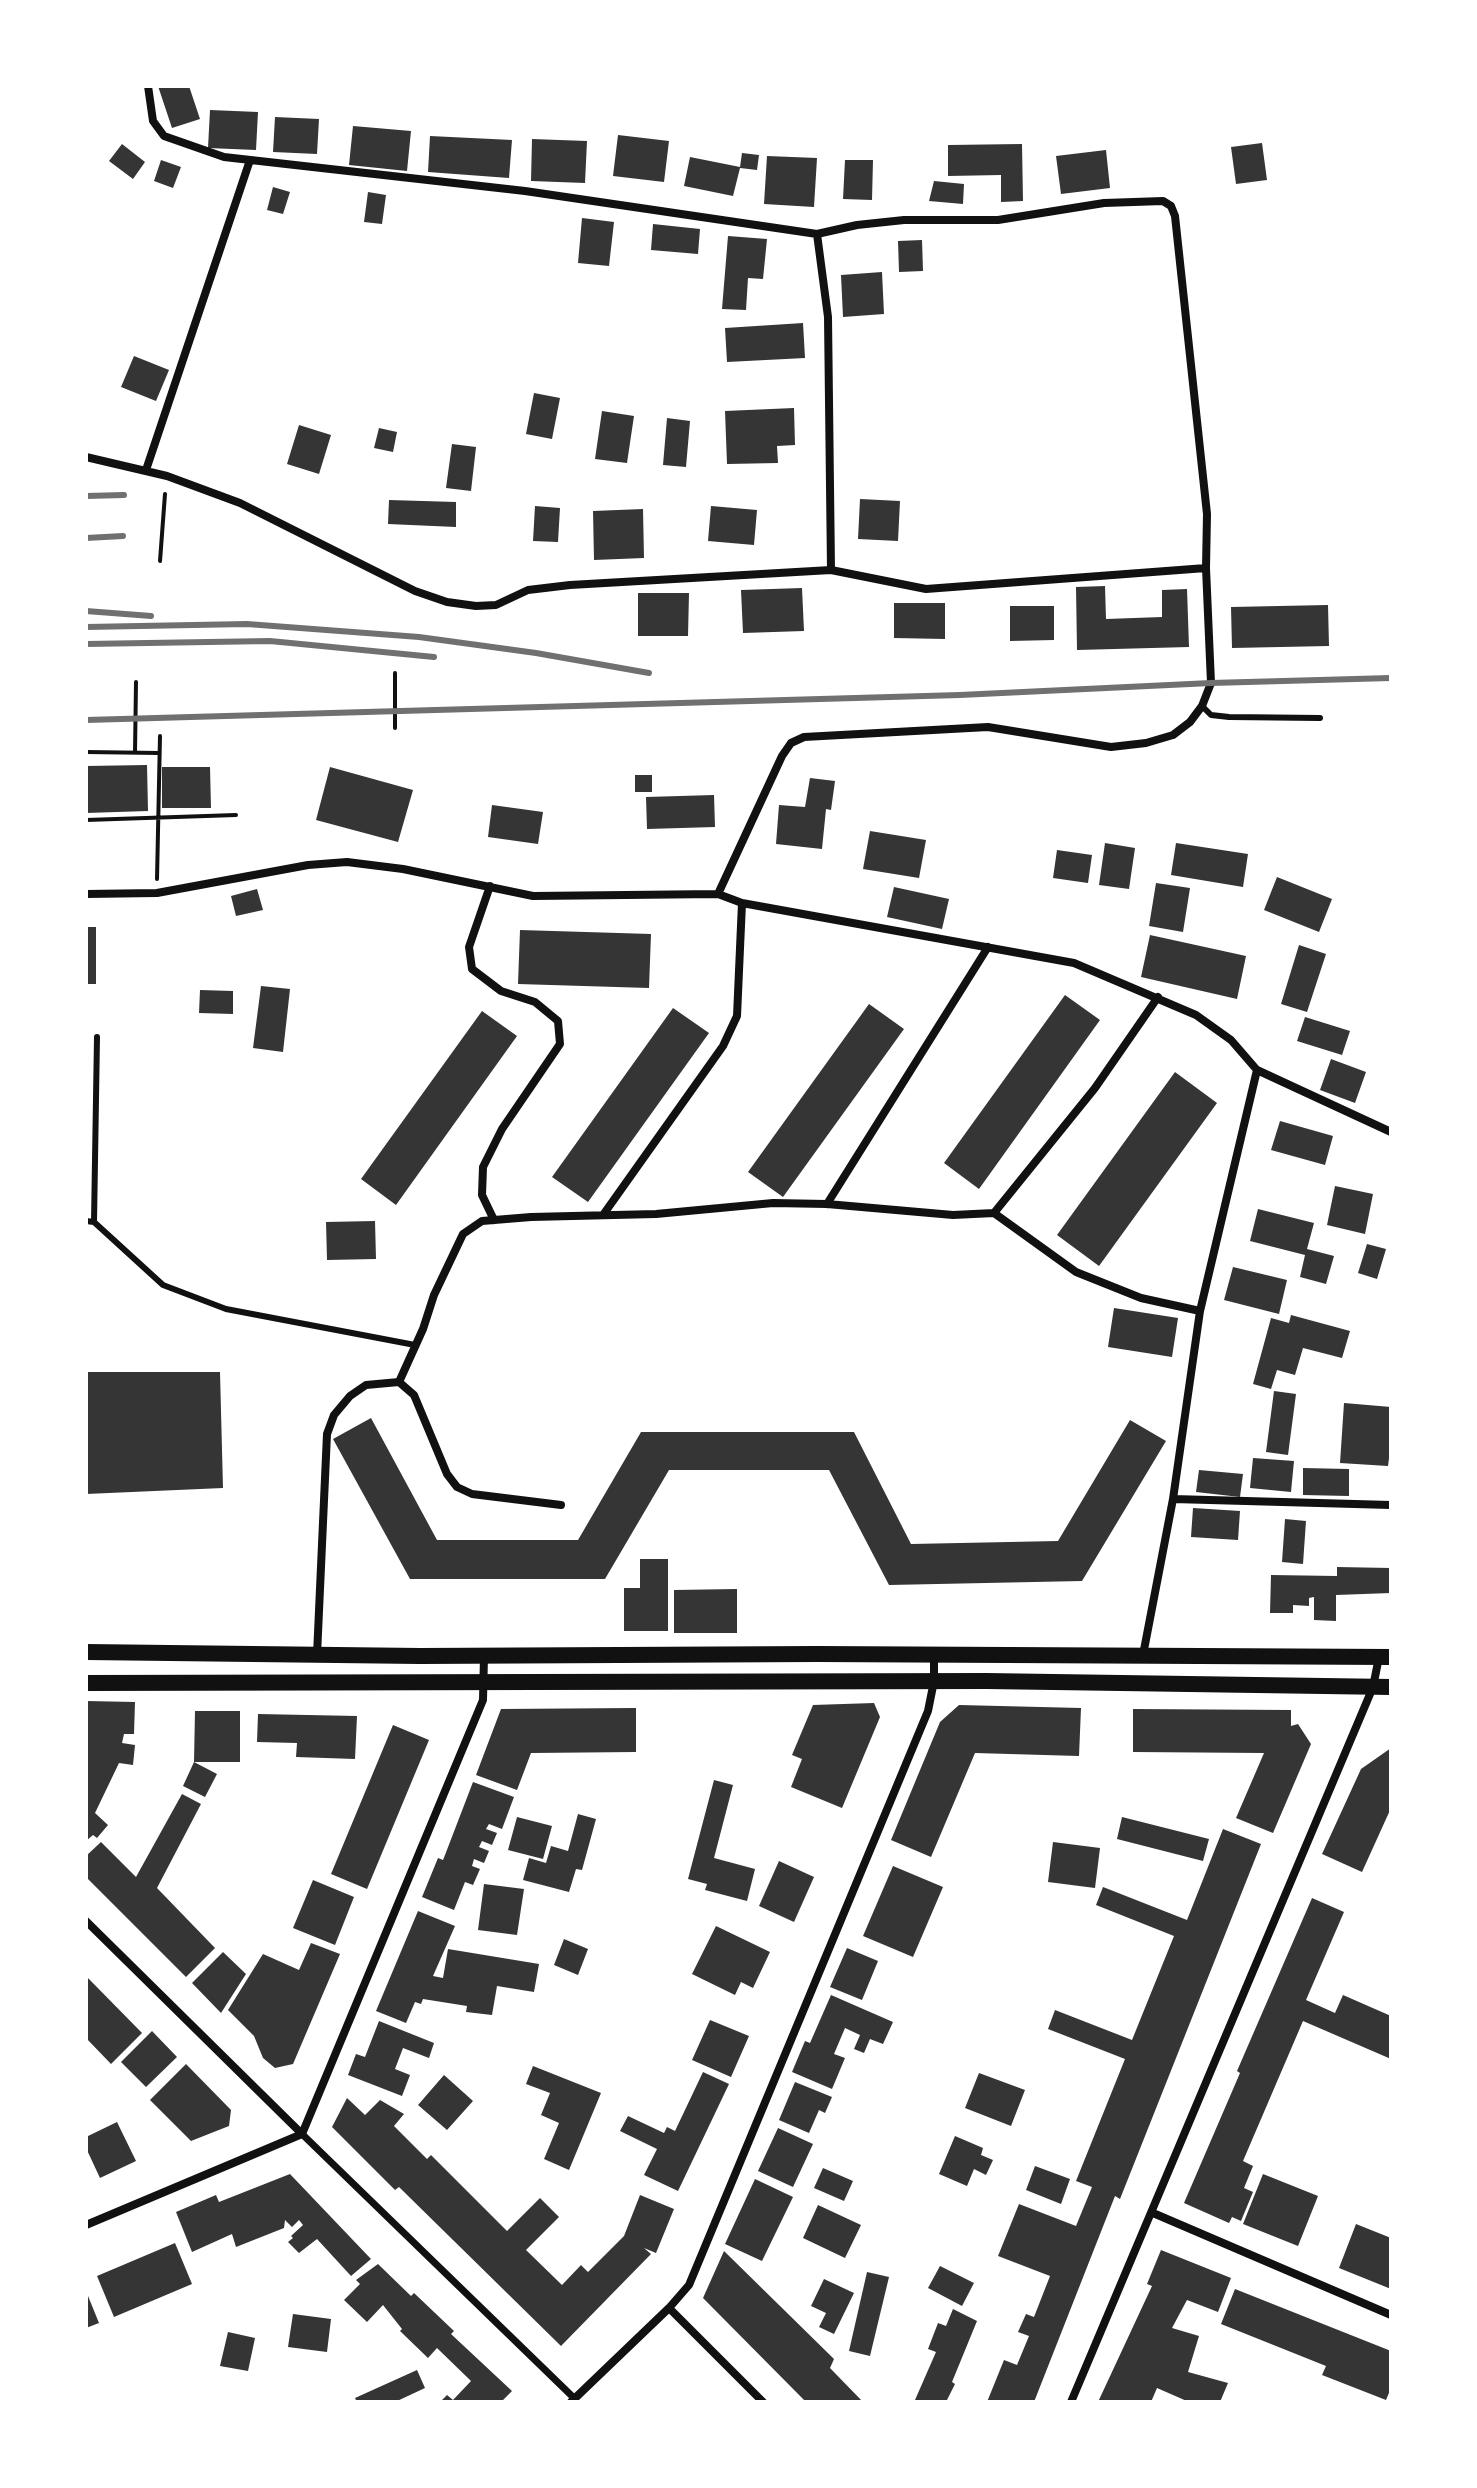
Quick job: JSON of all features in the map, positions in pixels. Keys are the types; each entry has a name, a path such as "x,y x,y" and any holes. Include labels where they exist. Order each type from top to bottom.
{"main road":[{"path":"86,1652 317,1656 1385,1657"},
{"path":"86,1683 934,1681 1391,1687"}],"street":[{"path":"148,86 153,121 164,136 224,157 525,191 817,234 857,225 904,220 998,220 1104,203 1168,203 1175,216 1207,514 1211,683 1202,706 1190,722 1173,735 1146,743 1111,747 988,727 804,737 791,743 782,756 718,894"},
{"path":"146,470 250,160"},
{"path":"817,234 828,317 831,570"},
{"path":"86,457 167,476 240,503 415,591 447,602 496,605 528,590 570,585 831,570 926,589 1206,568"},
{"path":"86,894 157,893 308,865 347,862 403,869 533,896 718,894 742,903 1074,963 1196,1015 1231,1040 1257,1070 1391,1132"},
{"path":"490,886 469,947 472,969 501,991 535,1002 558,1021 560,1044 502,1129 483,1167 482,1195 494,1220"},
{"path":"603,1215 723,1046 737,1016 742,903"},
{"path":"827,1204 988,947"},
{"path":"994,1213 1095,1088 1158,997"},
{"path":"1143,1655 1173,1499 1200,1311 1257,1070"},
{"path":"399,1382 434,1295 463,1234 482,1221 656,1214 773,1203 827,1204 953,1215 994,1213 1076,1272 1141,1298 1200,1311"},
{"path":"317,1656 327,1434 334,1415 350,1396 366,1385 399,1382 414,1395 447,1474 457,1487 472,1494 561,1505"},
{"path":"1173,1499 1391,1505"},
{"path":"86,1921 573,2400 689,2285 930,1706 934,1655"},
{"path":"86,2225 302,2134 483,1700 484,1656"},
{"path":"1071,2402 1385,1657"},
{"path":"1153,2213 1391,2315"},
{"path":"669,2308 763,2402"}],"lane":[{"path":"1202,706 1211,715 1229,717 1320,718"},
{"path":"97,1037 90,1222 163,1285 226,1309 415,1345"}],"path":[{"path":"160,561 167,476"},
{"path":"395,673 395,728"},
{"path":"135,752 136,682"},
{"path":"157,893 160,736"},
{"path":"86,752 159,753"},
{"path":"86,820 236,815"}],"building":[{"path":"158,86 189,86 200,119 172,128"},
{"path":"210,110 258,112 256,150 208,148"},
{"path":"275,117 319,119 317,154 273,152"},
{"path":"353,126 411,131 407,171 349,165"},
{"path":"618,135 669,141 664,182 613,176"},
{"path":"430,136 512,140 509,178 428,172"},
{"path":"532,139 587,141 585,183 531,181"},
{"path":"1262,143 1267,180 1236,184 1231,147"},
{"path":"122,144 145,162 133,179 109,161"},
{"path":"1022,144 1023,201 1001,202 1001,175 948,176 948,145"},
{"path":"1106,150 1110,188 1061,194 1056,156"},
{"path":"742,153 759,155 757,170 740,168 733,196 684,186 690,157 740,167"},
{"path":"767,156 817,158 814,207 764,204"},
{"path":"161,160 181,167 173,188 154,181"},
{"path":"845,160 873,160 872,200 843,199"},
{"path":"934,181 964,184 963,204 929,201"},
{"path":"273,187 290,192 283,214 267,210"},
{"path":"368,192 386,195 382,224 364,222"},
{"path":"582,218 614,222 609,266 578,263"},
{"path":"653,224 700,229 698,254 651,250"},
{"path":"728,236 767,239 763,279 748,278 746,310 722,309"},
{"path":"922,240 923,271 899,272 898,241"},
{"path":"882,272 884,314 843,317 841,275"},
{"path":"803,323 805,358 727,362 725,328"},
{"path":"134,356 169,370 156,401 121,387"},
{"path":"534,393 560,398 552,439 526,434"},
{"path":"794,408 795,445 777,446 778,463 727,464 725,411"},
{"path":"602,411 634,416 627,463 595,459"},
{"path":"667,418 690,421 686,467 663,465"},
{"path":"299,425 331,435 319,474 287,464"},
{"path":"379,428 397,432 393,452 374,448"},
{"path":"452,444 476,447 471,491 446,488"},
{"path":"860,499 900,501 898,541 858,539"},
{"path":"389,500 456,502 456,527 388,524"},
{"path":"535,506 560,508 558,542 533,541"},
{"path":"711,506 757,510 754,545 708,541"},
{"path":"643,509 644,558 594,560 593,511"},
{"path":"1105,586 1106,619 1162,617 1162,590 1187,589 1189,647 1077,650 1076,587"},
{"path":"802,588 804,631 743,633 741,590"},
{"path":"638,593 689,593 688,636 638,636"},
{"path":"894,603 945,603 945,639 894,638"},
{"path":"1328,605 1329,646 1232,648 1231,607"},
{"path":"1010,606 1054,606 1054,640 1010,641"},
{"path":"147,765 148,811 86,813 86,766"},
{"path":"162,767 210,767 211,808 162,808"},
{"path":"330,767 413,790 398,842 316,820"},
{"path":"635,775 652,775 652,792 635,792"},
{"path":"810,778 835,781 831,810 826,809 822,849 776,844 779,805 805,807"},
{"path":"714,795 715,827 647,829 646,797"},
{"path":"492,805 543,812 538,844 488,837"},
{"path":"870,831 926,840 919,878 863,869"},
{"path":"1105,843 1135,848 1129,889 1099,885"},
{"path":"1176,843 1248,854 1243,887 1171,875"},
{"path":"1057,850 1092,855 1088,883 1053,878"},
{"path":"1277,877 1332,899 1319,932 1264,910"},
{"path":"1156,883 1190,888 1183,932 1149,926"},
{"path":"894,887 949,899 942,929 887,917"},
{"path":"257,889 263,910 236,916 231,896"},
{"path":"86,927 96,927 96,984 86,984"},
{"path":"520,930 651,934 649,988 518,984"},
{"path":"1150,935 1246,956 1237,999 1141,977"},
{"path":"1299,945 1326,954 1307,1012 1281,1004"},
{"path":"261,986 290,989 283,1052 253,1048"},
{"path":"200,990 233,991 233,1014 199,1013"},
{"path":"1065,995 1100,1020 979,1189 944,1163"},
{"path":"869,1004 904,1029 783,1197 748,1172"},
{"path":"673,1008 709,1033 588,1202 552,1177"},
{"path":"482,1011 517,1036 396,1205 361,1179"},
{"path":"1305,1017 1350,1031 1342,1055 1297,1041"},
{"path":"1331,1059 1366,1072 1355,1103 1320,1090"},
{"path":"1175,1072 1217,1103 1099,1266 1057,1235"},
{"path":"1280,1121 1333,1136 1325,1165 1271,1150"},
{"path":"1335,1186 1373,1194 1365,1234 1327,1225"},
{"path":"1258,1209 1314,1223 1307,1249 1334,1256 1326,1284 1300,1277 1305,1255 1250,1241"},
{"path":"375,1221 376,1259 327,1260 326,1222"},
{"path":"1367,1244 1386,1249 1377,1279 1358,1273"},
{"path":"1233,1267 1287,1280 1279,1314 1224,1300"},
{"path":"1114,1308 1178,1318 1172,1357 1108,1347"},
{"path":"1291,1315 1350,1331 1342,1358 1303,1348 1295,1375 1277,1370 1271,1389 1253,1384 1271,1318 1289,1323"},
{"path":"86,1372 220,1372 223,1488 86,1494"},
{"path":"1274,1391 1296,1394 1288,1455 1266,1452"},
{"path":"1344,1403 1391,1407 1388,1466 1340,1463"},
{"path":"371,1418 437,1540 578,1540 641,1432 854,1432 911,1544 1058,1541 1130,1420 1166,1441 1082,1581 889,1585 829,1470 669,1470 605,1579 410,1579 333,1439"},
{"path":"1253,1458 1294,1461 1291,1492 1250,1488"},
{"path":"1303,1468 1349,1469 1349,1496 1303,1495"},
{"path":"1199,1470 1243,1474 1240,1497 1196,1492"},
{"path":"1193,1508 1240,1511 1238,1540 1191,1537"},
{"path":"1285,1519 1306,1521 1303,1564 1282,1562"},
{"path":"640,1559 668,1559 668,1631 624,1631 624,1588 640,1588"},
{"path":"1337,1567 1391,1568 1391,1593 1336,1595 1336,1621 1314,1620 1314,1597 1309,1598 1309,1606 1293,1605 1293,1613 1270,1613 1271,1575 1337,1576"},
{"path":"737,1589 737,1633 674,1633 674,1590"},
{"path":"86,1701 135,1702 134,1734 124,1734 122,1743 135,1745 133,1765 119,1763 95,1813 108,1825 97,1838 93,1835 86,1841"},
{"path":"874,1703 880,1717 842,1808 791,1787 802,1759 792,1755 813,1705"},
{"path":"959,1705 1081,1708 1079,1756 975,1753 931,1857 891,1840 940,1722"},
{"path":"636,1708 636,1752 531,1753 517,1790 476,1775 501,1709"},
{"path":"1133,1709 1291,1710 1291,1726 1298,1724 1311,1744 1273,1833 1236,1818 1264,1753 1133,1752"},
{"path":"195,1711 240,1711 240,1762 194,1762"},
{"path":"258,1714 357,1716 355,1759 296,1757 297,1743 257,1742"},
{"path":"393,1725 429,1740 367,1889 331,1874"},
{"path":"1391,1748 1391,1808 1362,1872 1322,1854 1361,1769"},
{"path":"194,1762 217,1774 205,1797 183,1786"},
{"path":"714,1780 733,1785 714,1858 755,1869 747,1901 705,1890 707,1884 688,1879"},
{"path":"473,1782 514,1797 502,1829 489,1824 486,1829 497,1833 492,1845 482,1841 479,1847 489,1851 484,1863 474,1859 472,1866 480,1869 473,1885 465,1882 454,1910 422,1897 438,1858 443,1860"},
{"path":"182,1794 201,1804 157,1888 215,1948 186,1977 86,1877 86,1856 101,1842 136,1877"},
{"path":"578,1814 596,1819 582,1870 576,1869 569,1892 523,1880 529,1858 546,1863 551,1846 568,1851"},
{"path":"517,1817 552,1826 543,1859 508,1850"},
{"path":"1122,1817 1209,1839 1203,1861 1117,1839"},
{"path":"1223,1829 1261,1844 1120,2199 1115,2196 1034,2402 987,2402 1004,2360 1017,2365 1029,2336 1018,2332 1026,2314 1034,2317 1050,2276 998,2256 1019,2204 1076,2226 1092,2187 1076,2181 1125,2059 1048,2029 1055,2010 1132,2040 1174,1936 1096,1905 1103,1887 1187,1920"},
{"path":"1053,1842 1100,1848 1095,1888 1048,1882"},
{"path":"779,1861 814,1877 794,1922 759,1906"},
{"path":"893,1866 943,1887 913,1957 863,1936"},
{"path":"313,1880 354,1897 335,1945 293,1928"},
{"path":"484,1884 524,1889 517,1935 478,1930"},
{"path":"1312,1898 1344,1912 1306,2000 1335,2013 1343,1995 1391,2016 1391,2059 1303,2021 1243,2161 1253,2166 1244,2188 1253,2192 1241,2221 1232,2217 1229,2223 1184,2203"},
{"path":"418,1911 455,1926 433,1976 443,1978 448,1949 539,1964 534,1992 497,1986 492,2015 466,2012 467,2006 423,1999 421,2004 415,2002 406,2023 376,2011"},
{"path":"716,1926 770,1952 753,1988 741,1982 735,1995 692,1974"},
{"path":"564,1939 588,1949 578,1975 554,1965"},
{"path":"311,1943 340,1954 293,2064 275,2068 263,2058 254,2036 228,2010 263,1954 299,1970"},
{"path":"847,1948 878,1961 862,2000 830,1987"},
{"path":"223,1952 246,1974 221,2013 192,1983"},
{"path":"86,1976 142,2033 111,2064 86,2038"},
{"path":"831,1995 893,2022 883,2044 870,2039 864,2053 854,2049 860,2035 845,2028 834,2054 845,2058 832,2089 792,2072 805,2041 810,2043"},
{"path":"710,2020 749,2036 731,2077 692,2060"},
{"path":"379,2021 434,2043 429,2058 403,2048 395,2069 410,2075 402,2096 348,2075 356,2054 365,2057"},
{"path":"152,2031 177,2057 146,2087 121,2062"},
{"path":"186,2064 231,2110 229,2126 191,2141 150,2100"},
{"path":"533,2066 601,2093 569,2170 544,2159 559,2123 541,2115 550,2093 526,2084"},
{"path":"703,2072 729,2084 678,2191 644,2175 657,2149 620,2131 628,2116 664,2133 667,2127 675,2131"},
{"path":"979,2073 1025,2090 1011,2126 965,2108"},
{"path":"444,2075 473,2101 447,2130 418,2105"},
{"path":"795,2082 832,2097 825,2113 819,2110 809,2133 779,2120"},
{"path":"347,2098 365,2115 380,2100 404,2114 394,2126 427,2159 431,2155 507,2231 540,2198 559,2217 526,2250 562,2285 581,2265 588,2272 624,2236 640,2195 674,2209 656,2253 644,2248 651,2254 561,2346 399,2187 395,2190 332,2127"},
{"path":"117,2122 136,2161 100,2178 86,2148 86,2137"},
{"path":"778,2128 813,2144 793,2187 758,2171"},
{"path":"955,2136 983,2148 981,2155 993,2160 986,2175 974,2169 967,2186 939,2174"},
{"path":"1035,2166 1070,2179 1061,2204 1026,2190"},
{"path":"823,2168 853,2181 844,2201 814,2188"},
{"path":"290,2174 371,2259 351,2276 317,2239 299,2253 288,2242 303,2225 299,2220 292,2227 285,2220 284,2228 236,2247 232,2234 192,2252 176,2212 216,2195 219,2202"},
{"path":"1263,2174 1318,2196 1298,2246 1243,2224"},
{"path":"755,2179 793,2197 762,2261 725,2244"},
{"path":"818,2205 861,2225 845,2258 803,2238"},
{"path":"1356,2224 1391,2238 1391,2289 1339,2268"},
{"path":"175,2243 192,2284 114,2317 97,2276"},
{"path":"1161,2250 1231,2278 1218,2312 1187,2300 1172,2328 1199,2336 1188,2372 1228,2383 1220,2402 1189,2402 1157,2388 1151,2402 1098,2402 1152,2286 1147,2284"},
{"path":"724,2251 834,2359 830,2368 863,2402 806,2402 703,2298"},
{"path":"378,2264 411,2296 414,2293 454,2331 451,2334 512,2391 501,2402 440,2402 447,2395 453,2400 471,2381 437,2348 428,2358 400,2331 402,2329 383,2305 367,2322 344,2300 360,2284 356,2280"},
{"path":"940,2266 974,2283 962,2306 928,2288"},
{"path":"867,2272 889,2277 870,2356 849,2351"},
{"path":"824,2279 854,2293 834,2334 819,2327 826,2313 811,2306"},
{"path":"1235,2289 1391,2351 1391,2388 1386,2400 1322,2375 1326,2366 1221,2324"},
{"path":"86,2291 99,2323 86,2328"},
{"path":"953,2309 977,2321 952,2382 955,2384 946,2402 918,2402 915,2400 936,2352 928,2349 938,2323 946,2326"},
{"path":"293,2314 331,2319 327,2352 288,2347"},
{"path":"228,2332 255,2338 248,2371 220,2366"},
{"path":"417,2370 425,2388 395,2402 357,2402 355,2398"}],"railway":[{"path":"86,496 124,495"},
{"path":"86,538 123,536"},
{"path":"86,611 151,616"},
{"path":"86,627 247,624 419,637 649,673"},
{"path":"86,644 270,641 434,657"},
{"path":"86,720 960,695 1391,678"}]}
